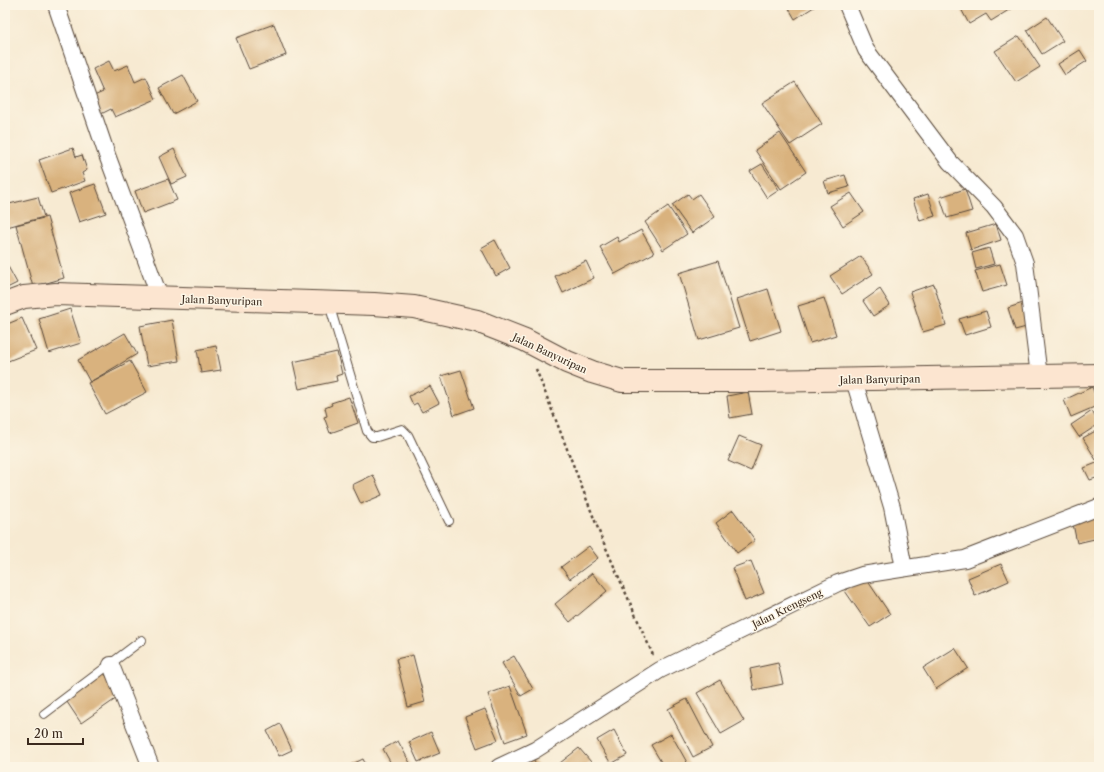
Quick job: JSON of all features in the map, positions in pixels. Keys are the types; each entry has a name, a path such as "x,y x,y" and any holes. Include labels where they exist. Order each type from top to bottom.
{"street":[{"path":"56,5 107,155 160,298"},
{"path":"847,5 866,50 950,162 994,207 1015,235 1025,263 1039,376"},
{"name":"Jalan Banyuripan","path":"5,304 24,297 56,294 328,302 414,307 477,321 525,340 567,362 592,372 622,381 854,380 1099,375"},
{"path":"854,380 892,507 904,568"},
{"name":"Jalan Krengseng","path":"499,767 535,750 660,670 838,583 862,574 965,559 1099,507"},
{"path":"111,665 151,767"}],"lane":[{"path":"328,302 367,431 372,436 377,436 402,429 408,435 449,521"},
{"path":"44,714 111,665 142,640"}],"path":[{"path":"5,42 8,48"},
{"path":"525,340 602,539 660,670"}],"building":[{"path":"787,5 817,5 795,19"},
{"path":"959,5 1011,5 1012,8 991,21 986,14 969,24"},
{"path":"1047,17 1063,41 1042,54 1027,30"},
{"path":"274,24 286,55 249,69 236,38"},
{"path":"1019,36 1040,67 1016,82 995,51"},
{"path":"1080,50 1087,61 1065,75 1058,64"},
{"path":"109,61 114,71 128,65 135,82 146,77 156,99 115,117 111,109 101,114 94,96 103,92 93,69"},
{"path":"183,75 197,101 173,114 159,88"},
{"path":"795,82 822,124 790,145 762,103"},
{"path":"780,133 806,172 781,189 755,150"},
{"path":"73,148 76,157 82,155 87,170 82,173 85,181 51,193 39,160"},
{"path":"174,149 187,177 171,184 159,157"},
{"path":"762,164 779,190 767,198 750,171"},
{"path":"845,175 849,187 828,193 824,181"},
{"path":"168,179 177,200 143,213 135,191"},
{"path":"95,184 106,213 79,222 69,193"},
{"path":"965,189 972,211 947,218 940,197"},
{"path":"851,193 864,212 843,226 830,206"},
{"path":"688,194 692,199 699,194 715,217 692,233 672,205"},
{"path":"928,194 935,216 920,221 913,199"},
{"path":"38,197 44,217 7,227 5,205"},
{"path":"668,206 687,234 663,250 645,222"},
{"path":"47,217 64,278 33,287 16,225"},
{"path":"996,224 1001,240 971,250 966,233"},
{"path":"641,230 654,253 615,274 600,247 617,237 619,242"},
{"path":"495,240 510,268 496,276 481,248"},
{"path":"989,248 994,264 976,269 972,253"},
{"path":"861,256 873,274 842,294 830,276"},
{"path":"5,261 17,283 5,289"},
{"path":"586,261 594,278 563,293 555,276"},
{"path":"718,261 739,328 699,340 679,273"},
{"path":"1000,264 1007,285 982,292 975,271"},
{"path":"934,284 946,325 923,332 910,292"},
{"path":"768,289 781,331 750,341 737,299"},
{"path":"880,289 890,305 873,316 863,301"},
{"path":"824,298 836,335 810,343 798,306"},
{"path":"1023,303 1030,326 1015,330 1008,308"},
{"path":"70,309 81,343 49,353 39,319"},
{"path":"986,311 991,327 965,335 959,319"},
{"path":"22,318 36,350 8,361 5,353 5,325"},
{"path":"172,320 179,361 147,366 140,326"},
{"path":"125,333 137,354 90,382 78,360"},
{"path":"216,346 221,370 201,373 197,350"},
{"path":"337,352 342,374 336,376 337,381 299,389 293,362"},
{"path":"130,361 147,392 105,414 88,383"},
{"path":"461,370 474,408 454,415 441,376"},
{"path":"430,386 439,403 422,412 417,403 413,405 409,396"},
{"path":"1092,387 1099,405 1071,417 1064,400"},
{"path":"748,392 752,414 730,418 727,396"},
{"path":"349,397 358,423 330,433 324,417 327,416 325,408 332,405 331,403"},
{"path":"1092,411 1099,424 1079,437 1071,425"},
{"path":"1099,429 1099,458 1096,460 1083,438"},
{"path":"739,436 761,445 751,471 728,461"},
{"path":"1099,462 1099,477 1090,480 1084,468"},
{"path":"373,475 382,495 361,504 352,485"},
{"path":"733,510 755,540 737,553 716,523"},
{"path":"1097,514 1099,538 1077,543 1072,519"},
{"path":"589,546 598,558 570,579 561,567"},
{"path":"751,561 764,593 745,601 732,568"},
{"path":"1001,564 1009,581 975,596 968,578"},
{"path":"592,573 607,591 570,622 555,604"},
{"path":"865,577 890,614 870,627 845,591"},
{"path":"955,648 968,668 936,689 923,668"},
{"path":"413,655 425,702 408,707 396,659"},
{"path":"514,656 533,689 521,696 502,663"},
{"path":"778,663 783,684 754,690 750,669"},
{"path":"104,673 120,696 81,723 65,699"},
{"path":"720,680 744,721 721,734 697,693"},
{"path":"510,686 527,734 505,742 488,694"},
{"path":"687,699 712,747 693,757 668,709"},
{"path":"485,709 498,740 477,748 465,717"},
{"path":"280,724 292,750 279,756 267,731"},
{"path":"614,730 627,755 611,764 597,740"},
{"path":"431,732 440,753 418,762 409,742"},
{"path":"671,734 689,766 688,767 664,767 651,745"},
{"path":"398,741 410,763 404,767 393,767 383,749"},
{"path":"579,748 591,762 585,767 563,767 560,763"},
{"path":"532,757 538,767 515,767"},
{"path":"363,759 367,767 346,767"}]}
